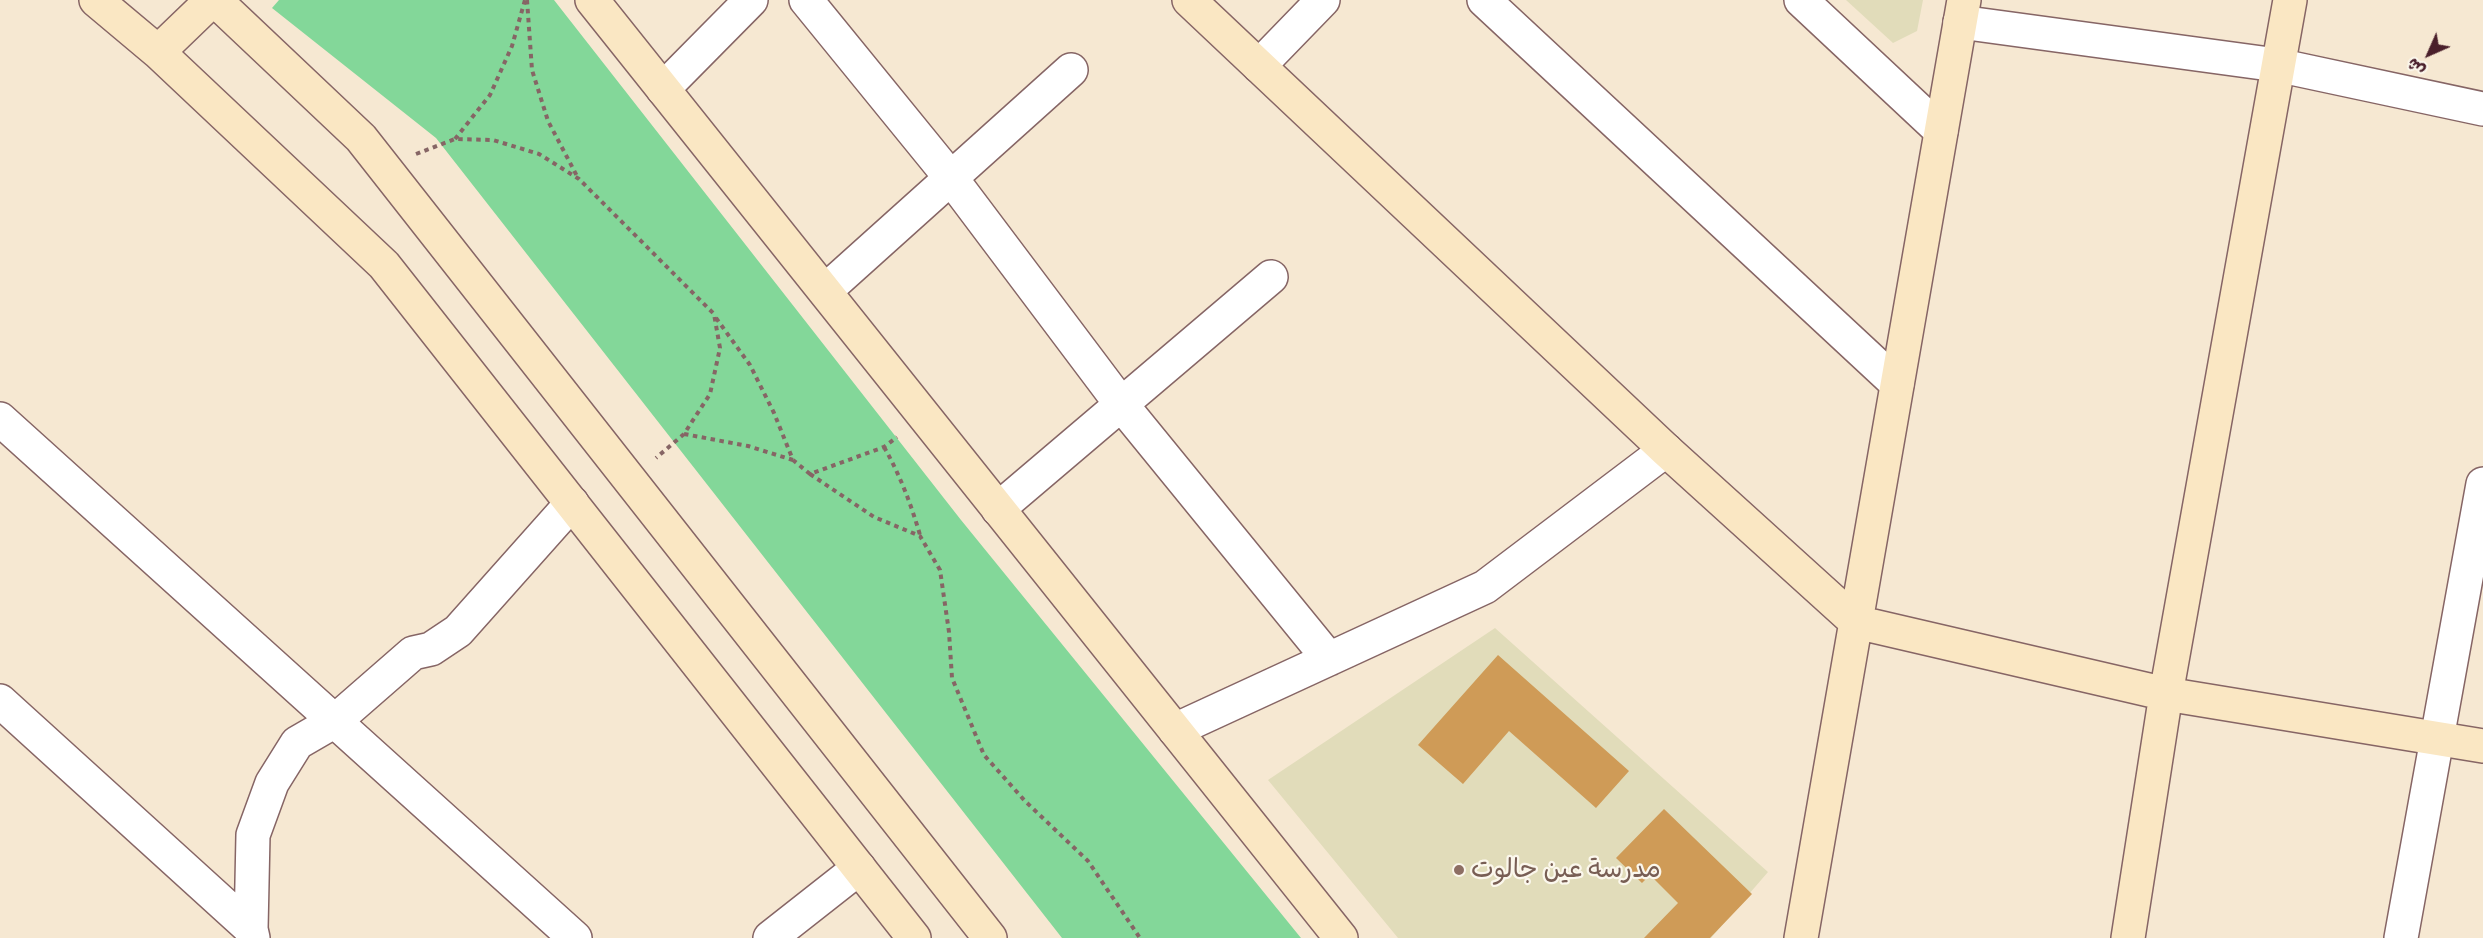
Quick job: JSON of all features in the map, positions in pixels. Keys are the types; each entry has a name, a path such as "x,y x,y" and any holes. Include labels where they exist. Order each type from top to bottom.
{"main road":[{"path":"96,0 158,52 384,265 914,938"},
{"path":"158,52 213,0 361,138 990,938"},
{"path":"592,0 1341,938"},
{"path":"1189,0 1666,450 1856,621 2166,694 2483,746"},
{"path":"2128,938 2166,694 2290,0"},
{"path":"1801,938 1962,11"}],"street":[{"path":"663,89 751,0"},
{"path":"806,0 951,178 1121,404 1329,659"},
{"path":"1259,66 1323,0"},
{"path":"1484,0 1898,384"},
{"path":"1801,0 1941,131"},
{"path":"1962,11 2277,65 2483,109"},
{"path":"825,291 1071,70"},
{"path":"998,509 1271,277"},
{"path":"0,419 575,938"},
{"path":"1175,730 1485,587 1666,450"},
{"path":"2401,938 2483,484"},
{"path":"252,934 253,835 272,783 297,743 335,721 413,653 431,649 458,631 572,503"},
{"path":"0,701 252,934"},
{"path":"770,938 859,867"}],"path":[{"path":"455,139 490,95 512,46 526,0"},
{"path":"526,0 532,70 548,121 579,179"},
{"path":"384,167 455,139 493,140 539,154 579,179 714,315 750,365 774,413 793,460"},
{"path":"630,480 684,434 710,394 720,348 714,315"},
{"path":"810,474 884,447 923,416"},
{"path":"684,434 748,446 793,460 874,517 920,536"},
{"path":"884,447 895,465 912,506 920,536 940,570 950,632 952,678 984,754 1025,801 1088,861 1140,938"}],"shaded area":[{"path":"1846,0 1923,0 1917,31 1893,43"},
{"path":"1495,628 1768,872 1711,938 1398,938 1268,780"}],"green space":[{"path":"279,0 554,0 961,520 1301,938 1062,938 436,138 272,8"}],"building":[{"path":"1498,655 1629,771 1596,808 1509,731 1463,784 1418,745"},
{"path":"1664,809 1752,894 1710,938 1644,938 1678,903 1650,875 1642,883 1616,858"}],"place":[{"name":"مدرسة عين جالوت","path":"1459,870"}]}
